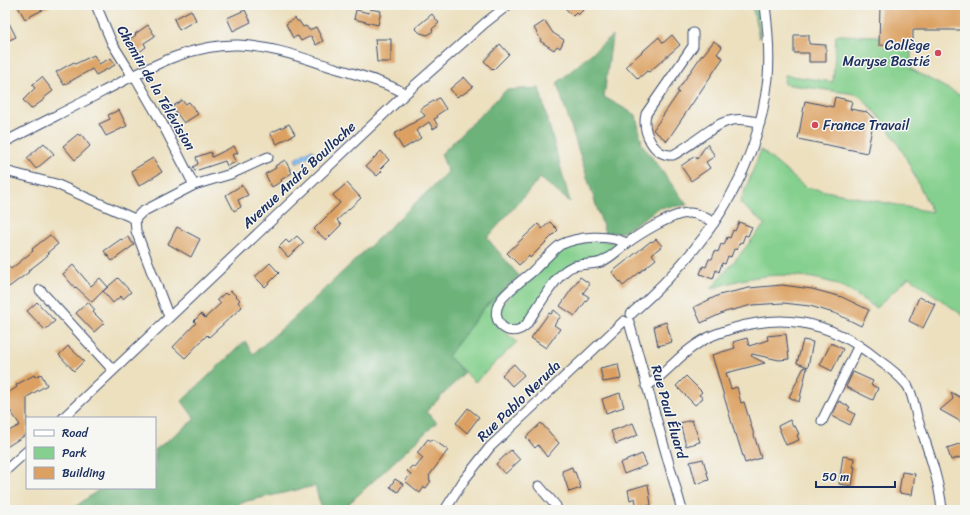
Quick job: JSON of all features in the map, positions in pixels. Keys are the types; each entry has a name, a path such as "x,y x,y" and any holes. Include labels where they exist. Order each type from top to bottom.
{"street":[{"name":"Chemin de la Télévision","path":"96,5 112,43 168,134 194,185"},
{"name":"Avenue André Boulloche","path":"64,417 405,94 485,22 508,5"},
{"name":"Rue Pablo Neruda","path":"445,510 464,480 490,447 628,319 681,266 714,223 738,182 760,123 768,77 768,48 765,5"},
{"path":"693,33 693,46 646,114 644,121 646,130 655,148 668,155 674,155 723,123 737,120 747,120 760,123"},
{"path":"5,142 158,63 195,49 216,46 238,45 258,47 294,55 401,90 405,94"},
{"path":"170,316 167,312 136,231 135,219 142,212 194,185 231,174 268,157"},
{"path":"5,170 56,184 135,219"},
{"path":"627,243 619,240 588,238 568,242 560,246 500,300 496,313 500,323 511,331 516,332 521,330 526,326 557,280 567,270 578,265 601,262 627,243 676,215 688,213 694,214 714,223"},
{"path":"40,290 113,370"},
{"name":"Rue Paul Éluard","path":"628,319 682,510"},
{"path":"646,386 656,380 685,353 703,340 718,333 751,323 773,320 787,321 812,325 834,332 859,345 880,361 907,386 936,477 942,510"},
{"path":"822,421 859,345"},
{"path":"5,471 26,452"},
{"path":"539,486 556,506 557,510"}],"green space":[{"path":"752,5 756,5 760,38 759,38"},
{"path":"836,35 911,37 911,69 965,98 965,317 909,277 876,308 839,285 802,276 787,275 757,277 711,289 765,224 740,203 761,150 805,187 932,212 904,154 884,122 861,97 855,94 784,84 785,75 833,82"},
{"path":"612,36 604,97 636,115 642,144 687,205 659,208 623,232 605,233 557,83"},
{"path":"539,88 570,202 540,178 487,238 519,276 484,308 448,356 464,373 426,412 437,422 342,510 322,510 315,486 247,501 226,510 71,510 100,489 156,489 156,449 195,419 182,401 245,341 253,354 293,319 448,172 441,154 506,90"},
{"path":"595,241 611,242 619,245 602,258 575,262 526,319 516,328 505,323 500,317 500,310 504,304 554,255 562,249 570,246"},
{"path":"519,276 498,297 492,310 492,316 495,323 517,342 475,382 448,356 484,308"}],"water":[{"path":"312,149 314,153 297,163 295,159"}],"building":[{"path":"17,5 52,5 25,19"},
{"path":"562,5 588,5 578,15 576,13 573,16"},
{"path":"880,5 965,5 965,30 913,30 913,47 879,45"},
{"path":"370,9 381,11 378,25 354,19 356,10 369,13"},
{"path":"191,10 196,20 179,30 174,19"},
{"path":"245,10 251,22 233,31 227,18"},
{"path":"432,14 439,23 428,35 420,33 415,28"},
{"path":"5,15 16,37 5,42"},
{"path":"295,18 303,27 306,26 309,30 316,27 323,41 316,45 311,36 301,41 298,36 293,38 286,24"},
{"path":"545,21 553,33 564,40 560,48 557,46 554,50 540,41 541,40 534,28"},
{"path":"148,25 155,36 144,43 146,47 134,56 127,41"},
{"path":"672,35 680,45 649,72 647,71 638,79 626,66 659,37 663,43"},
{"path":"794,35 809,35 809,44 826,45 826,62 809,62 809,53 794,53"},
{"path":"375,39 391,39 391,62 377,62"},
{"path":"714,41 722,47 717,54 723,58 667,141 653,130 679,92 677,91 702,55"},
{"path":"500,44 509,54 493,70 484,61"},
{"path":"94,55 99,64 111,58 115,65 96,75 92,69 64,85 56,72 74,62 75,64"},
{"path":"42,77 53,91 31,109 23,100 35,88 32,85"},
{"path":"464,77 473,87 457,97 450,89"},
{"path":"835,97 852,101 850,109 867,112 874,119 867,153 798,139 805,101 833,107"},
{"path":"439,98 446,109 434,119 438,126 433,129 429,122 416,131 421,138 403,149 394,134 425,116 420,109"},
{"path":"182,100 185,104 189,102 198,114 184,123 172,107"},
{"path":"119,110 127,126 106,136 99,124 110,119 108,115"},
{"path":"289,124 295,134 277,144 270,133"},
{"path":"78,134 80,136 81,134 90,146 75,160 63,146"},
{"path":"44,143 54,154 36,169 27,158"},
{"path":"707,144 715,156 706,162 710,168 691,181 681,166 695,156 697,159"},
{"path":"234,146 238,153 232,155 236,162 227,166 225,161 195,171 193,167 198,164 196,157 211,152 212,157"},
{"path":"381,151 389,160 380,169 382,171 377,176 366,166"},
{"path":"153,158 162,172 139,186 131,171"},
{"path":"285,160 292,173 272,187 265,174 276,168 275,166"},
{"path":"347,183 361,198 337,220 341,225 326,240 314,229 340,203 333,195"},
{"path":"242,185 248,195 238,200 241,207 234,211 226,195"},
{"path":"550,222 558,230 530,258 529,256 519,265 507,253 538,224 542,229"},
{"path":"739,222 752,227 748,236 745,235 737,250 734,249 731,257 728,256 725,264 722,263 719,272 716,270 713,279 700,274 703,266 706,267 709,259 712,259 715,251 718,252 721,244 724,245 727,237 730,238 733,230 735,231"},
{"path":"177,227 200,239 191,257 168,244"},
{"path":"50,235 58,244 47,253 49,254 28,271 29,272 9,287 5,282 5,262 11,269 33,251 32,249"},
{"path":"297,236 304,243 288,257 279,247 286,240 289,243"},
{"path":"128,237 134,245 112,261 104,251 121,239 122,240"},
{"path":"656,239 662,246 652,254 656,259 623,286 612,272 651,241 652,242"},
{"path":"270,263 279,273 265,287 255,277"},
{"path":"73,265 91,286 100,278 108,287 118,278 131,292 123,299 121,296 113,303 103,291 92,302 76,287 75,288 63,274"},
{"path":"580,277 590,284 583,293 589,297 575,316 560,306"},
{"path":"782,285 812,289 842,297 869,310 861,326 837,314 810,306 783,303 752,305 725,312 701,323 694,307 719,295 749,288"},
{"path":"231,291 240,300 238,302 242,307 209,337 207,335 185,358 173,347 196,323 194,321 201,314 205,318 221,303 217,300 225,293 227,295"},
{"path":"919,297 935,304 923,328 909,321"},
{"path":"37,302 55,321 45,330 27,311"},
{"path":"88,302 95,310 93,312 104,323 94,332 76,313"},
{"path":"554,310 561,316 554,325 560,329 546,348 531,338 549,313 551,314"},
{"path":"666,322 672,342 658,346 654,326"},
{"path":"786,334 789,359 779,360 752,354 751,356 765,363 726,373 731,389 737,387 741,403 744,402 761,458 745,463 712,355 735,348 733,342 747,338 749,346 768,340 767,336"},
{"path":"803,340 813,342 808,367 797,363"},
{"path":"831,343 843,349 832,371 820,365"},
{"path":"68,346 84,361 74,371 59,355"},
{"path":"514,364 524,375 512,386 502,375"},
{"path":"618,364 621,379 603,382 600,368"},
{"path":"804,367 807,368 799,402 789,397"},
{"path":"853,372 873,381 871,385 878,388 873,400 846,387"},
{"path":"41,374 47,385 27,397 26,435 5,448 5,433 20,425 5,403 5,395 17,387 16,385 34,375 35,377"},
{"path":"686,376 702,392 699,395 703,398 695,405 676,386"},
{"path":"951,392 965,400 965,424 940,410 953,399"},
{"path":"620,393 624,407 606,413 602,399"},
{"path":"839,401 850,407 848,410 855,414 850,425 832,416"},
{"path":"468,408 479,417 467,433 456,423"},
{"path":"692,420 700,442 686,446 680,423"},
{"path":"790,420 793,427 795,426 799,434 797,435 799,440 786,445 778,426"},
{"path":"541,423 559,443 547,457 538,445 535,448 526,437"},
{"path":"633,423 638,435 616,444 611,431"},
{"path":"428,439 431,441 432,439 448,450 429,476 429,480 431,481 420,493 405,481 411,474 407,471 412,466 415,468 423,458 417,453"},
{"path":"965,442 965,456 951,460 947,448"},
{"path":"511,450 520,460 505,474 496,464"},
{"path":"642,454 647,465 624,474 620,463"},
{"path":"843,456 854,458 853,467 855,467 852,486 839,484"},
{"path":"703,459 709,480 696,484 690,462"},
{"path":"572,467 581,488 569,492 562,471"},
{"path":"902,472 915,474 912,495 899,493"},
{"path":"395,479 403,484 398,492 390,487"},
{"path":"648,484 651,505 637,509 635,498 630,500 628,490"}],"place":[{"name":"Collège Maryse Bastié","path":"938,53"},
{"name":"France Travail","path":"815,125"}]}
